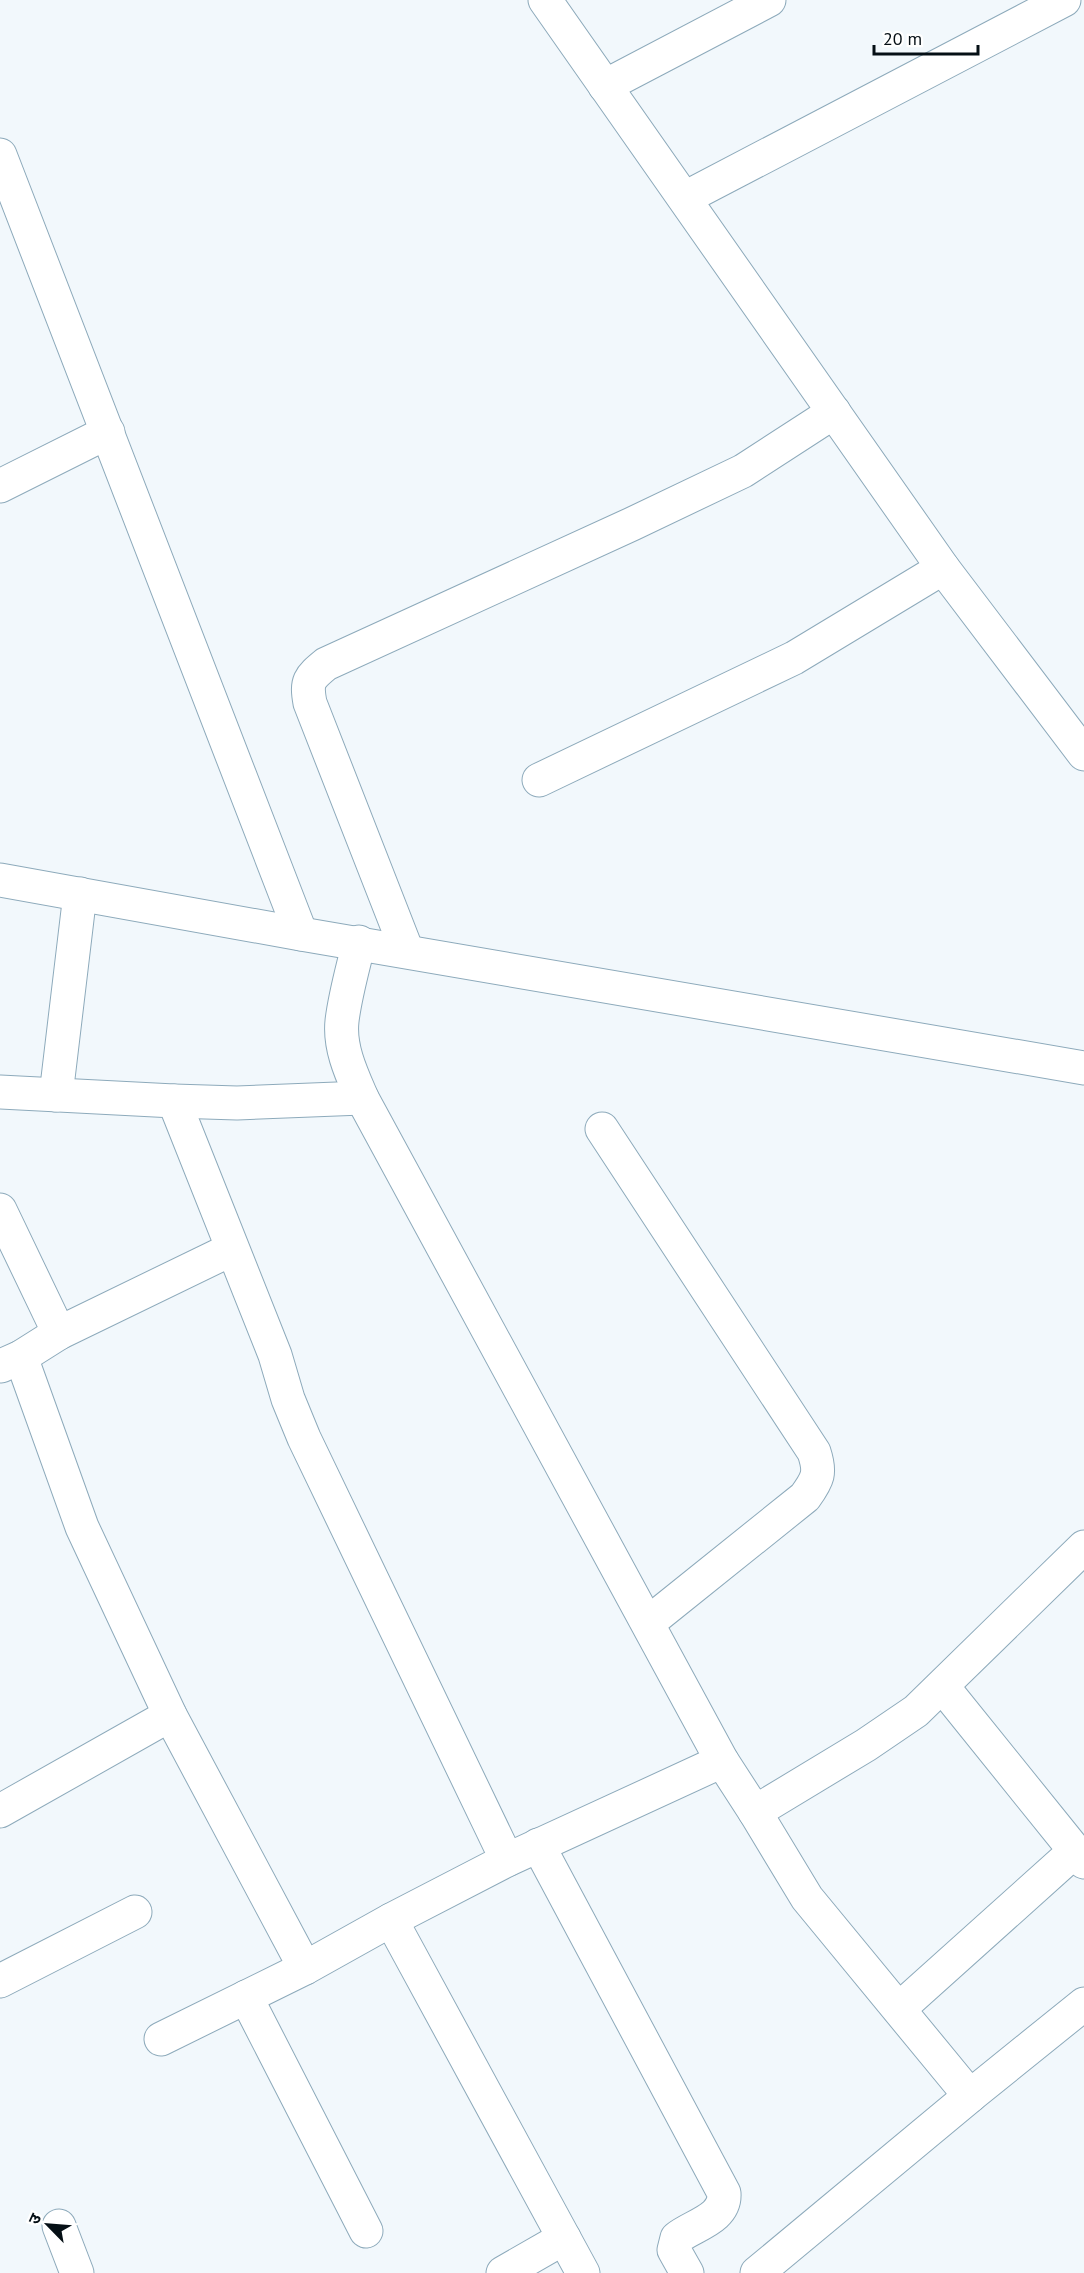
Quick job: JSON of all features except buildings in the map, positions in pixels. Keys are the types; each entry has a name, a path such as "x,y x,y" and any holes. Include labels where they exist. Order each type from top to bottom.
{"street":[{"path":"545,0 942,568 1084,754"},
{"path":"605,87 769,0"},
{"path":"685,198 1064,0"},
{"path":"0,155 301,934"},
{"path":"407,951 310,703 307,686 314,674 326,664 743,471 834,412"},
{"path":"0,486 108,432"},
{"path":"539,780 794,657 942,568"},
{"path":"0,880 1084,1068"},
{"path":"56,1095 80,894"},
{"path":"359,942 341,1023 345,1054 362,1098 722,1761 756,1812 807,1898 970,2096"},
{"path":"0,1092 237,1103 362,1098"},
{"path":"174,1101 275,1355 288,1399 304,1438 507,1860"},
{"path":"602,1129 814,1452 819,1469 815,1484 805,1497 648,1623"},
{"path":"0,1210 59,1333"},
{"path":"232,1249 59,1333 10,1362 82,1527 170,1715 305,1968"},
{"path":"756,1812 893,1728 916,1711 1081,1556"},
{"path":"899,2009 1079,1856 943,1687"},
{"path":"0,1810 170,1715"},
{"path":"161,2039 305,1968 507,1860 722,1761"},
{"path":"538,1845 724,2193 725,2202 720,2211 677,2238 674,2250 687,2273"},
{"path":"0,1981 135,1912"},
{"path":"391,1920 583,2273"},
{"path":"246,1997 366,2231"},
{"path":"757,2273 1084,2004"},
{"path":"59,2226 77,2273"},
{"path":"503,2273 564,2238"}]}
